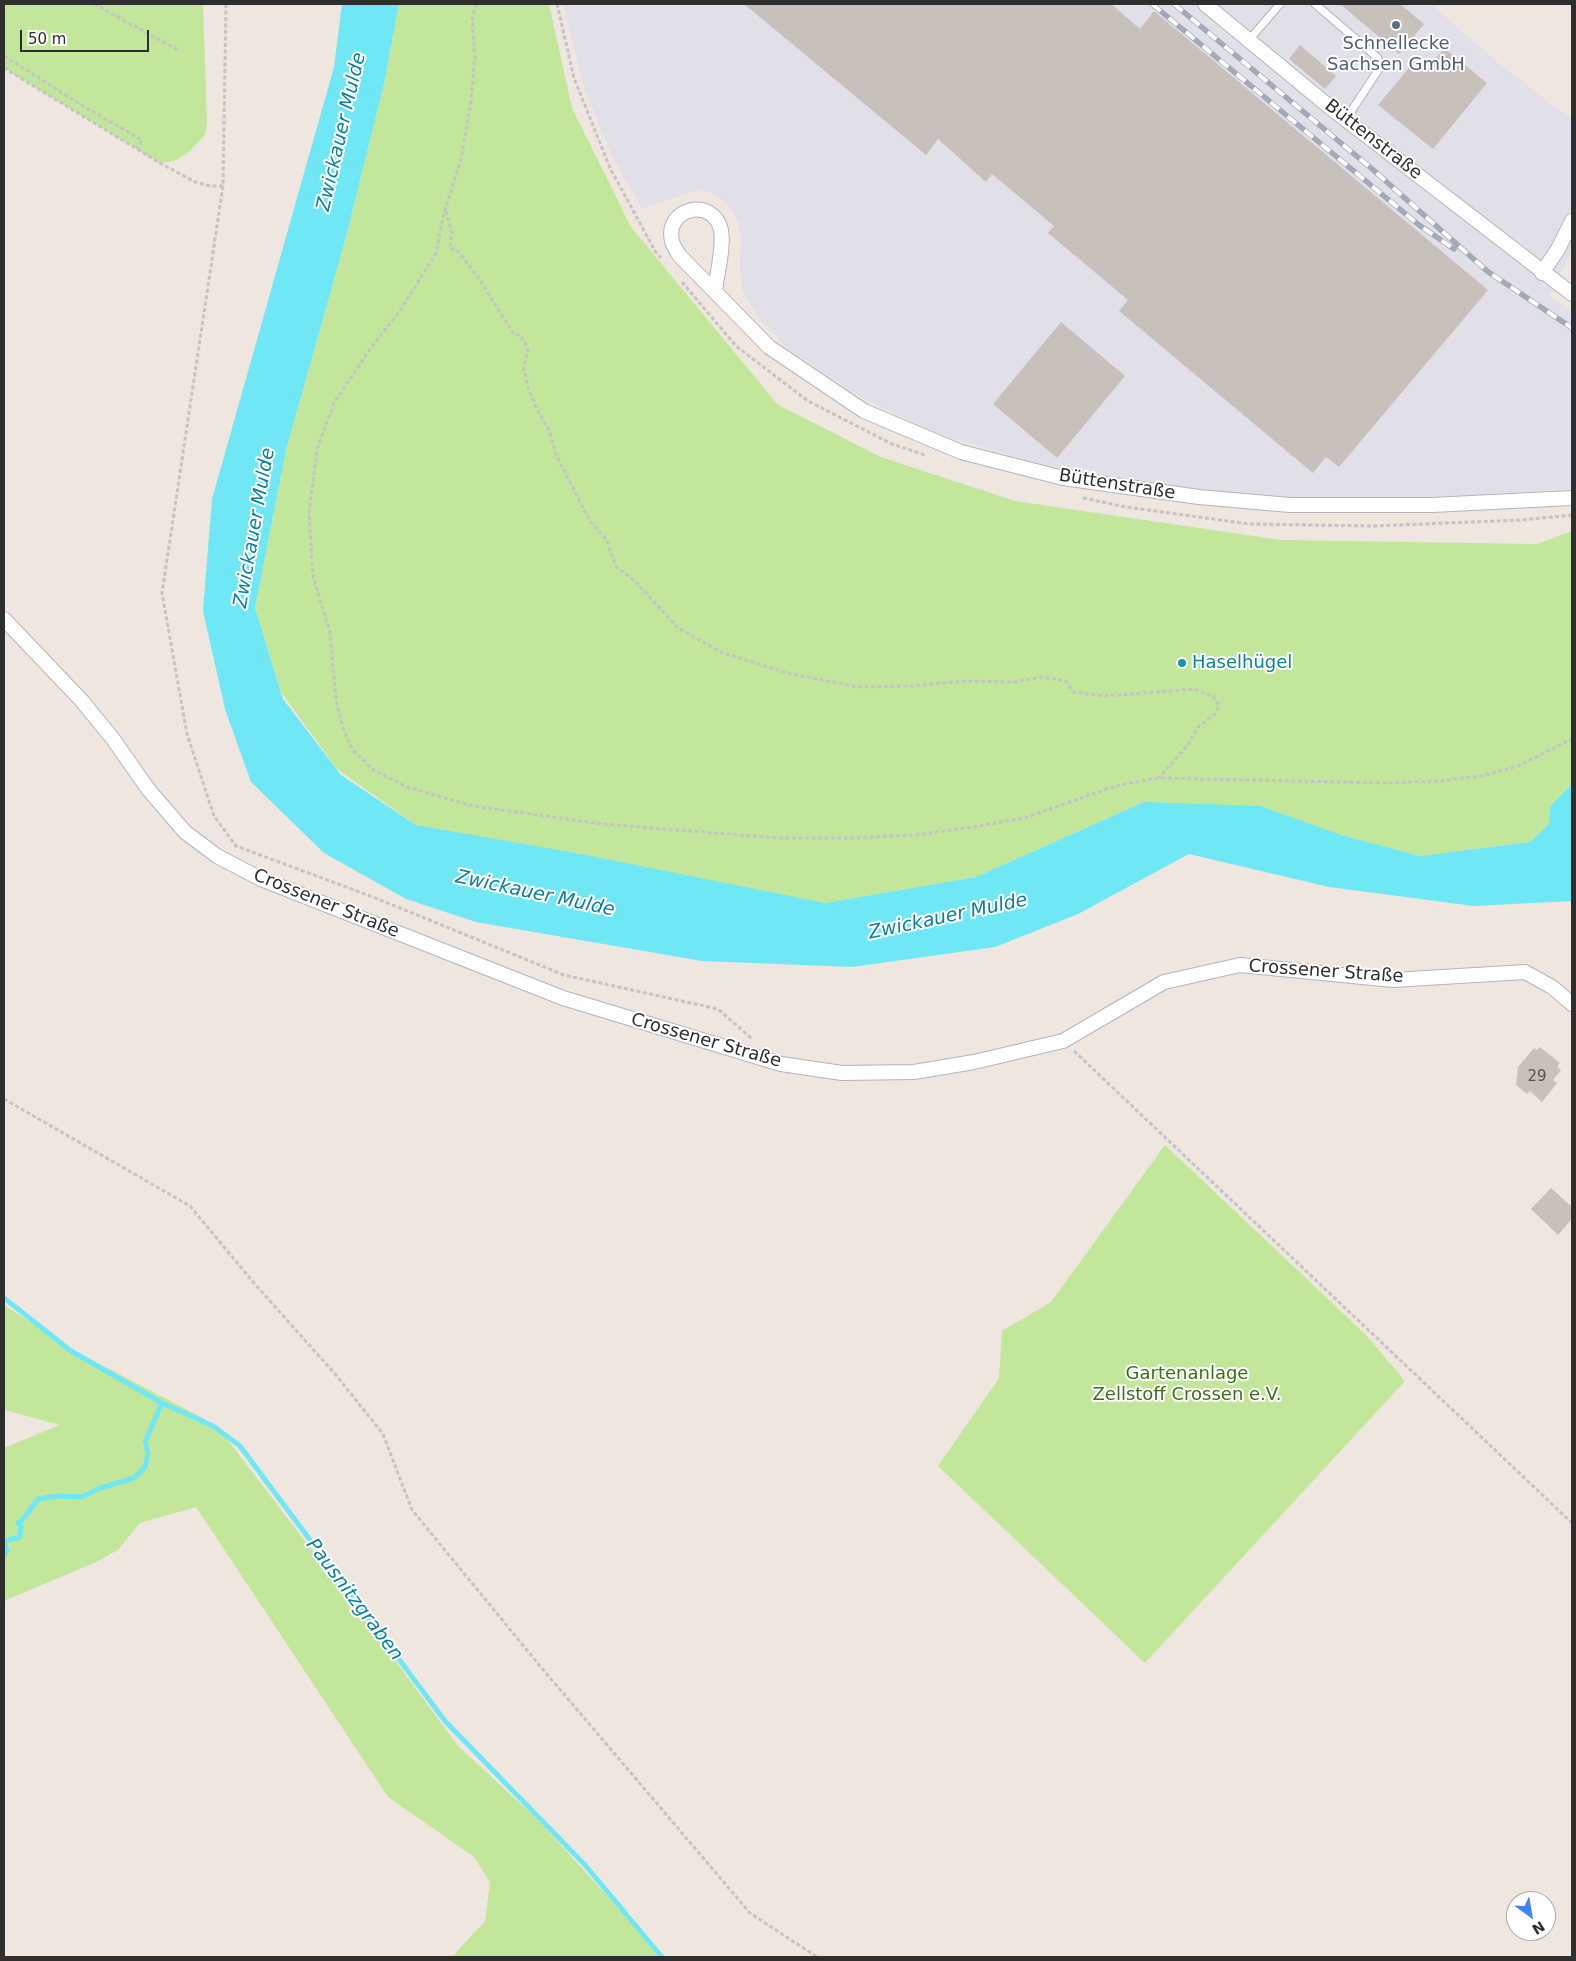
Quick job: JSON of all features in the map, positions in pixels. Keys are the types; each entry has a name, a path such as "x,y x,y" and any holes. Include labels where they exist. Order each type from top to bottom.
{"street":[{"name":"Büttenstraße","path":"1205,4 1346,119 1542,273 1572,294"},
{"name":"Büttenstraße","path":"715,292 721,230 709,212 697,208 685,211 674,223 672,241 679,256 769,347 864,411 961,452 1063,478 1200,498 1290,505 1432,505 1572,498"},
{"path":"1542,273 1558,249 1572,221"},
{"name":"Crossener Straße","path":"4,619 82,701 113,739 148,789 185,832 217,856 261,880 563,998 781,1064 842,1073 914,1072 974,1062 1063,1041 1164,982 1240,965 1393,980 1525,972 1552,987 1572,1004"}],"lane":[{"path":"1249,40 1280,4"},
{"path":"1315,4 1378,58 1381,66 1346,119"}],"path":[{"path":"94,4 180,51"},
{"path":"226,4 223,186 162,593 187,734 214,816 236,846 373,897 564,975 718,1009 753,1040"},
{"path":"477,4 472,18 475,55 471,101 462,159 446,208 436,254 401,309 370,349 334,403 317,449 309,514 313,576 330,633 336,700 343,729 353,750 372,769 406,787 473,806 603,824 779,838 840,838 916,836 1024,818 1107,789 1128,783 1159,778 1388,783 1440,781 1481,776 1518,766 1572,739"},
{"path":"557,4 574,78 610,168 656,251 662,258"},
{"path":"4,56 83,106 142,140 137,149"},
{"path":"4,68 195,182 212,186 223,186"},
{"path":"446,208 452,234 451,250 456,249 467,263 514,335 520,336 528,349 524,368 528,388 537,410 549,430 556,455 590,521 606,539 617,568 634,580 678,628 723,653 791,674 859,687 911,686 966,681 1013,682 1042,677 1066,681 1073,692 1105,696 1194,689 1213,696 1218,706 1215,714 1198,727 1188,745 1159,778"},
{"path":"680,280 736,346 808,401 892,444 929,456"},
{"path":"1079,497 1126,507 1249,524 1373,526 1521,520 1572,515"},
{"path":"1063,1041 1572,1523"},
{"path":"4,1099 190,1206 253,1282 336,1375 383,1434 412,1510 540,1666 750,1913 817,1957"}],"shaded area":[{"path":"563,4 1431,4 1497,62 1572,120 1572,251 1549,296 1572,312 1572,488 1448,500 1382,503 1266,496 1152,485 1058,469 933,433 862,398 790,350 760,320 742,290 740,265 741,238 738,222 732,210 722,200 709,192 700,191 687,193 642,209 612,156 585,90"}],"green space":[{"path":"4,4 203,4 207,122 205,135 188,153 174,161 160,163 4,68"},
{"path":"399,4 549,4 572,108 631,227 778,405 881,457 1015,501 1281,540 1537,544 1572,531 1572,784 1550,806 1549,824 1530,842 1420,856 1341,835 1144,802 976,877 825,903 416,825 337,769 281,692 255,608 287,446 345,241 384,84"},
{"name":"Gartenanlage Zellstoff Crossen e.V.","path":"1165,1145 1366,1335 1405,1381 1145,1663 938,1466 999,1378 1002,1331 1051,1302"},
{"path":"4,1305 73,1350 201,1417 230,1443 363,1617 458,1746 538,1820 663,1957 452,1957 485,1921 490,1882 474,1857 388,1797 196,1507 140,1523 118,1550 96,1562 4,1601 4,1448 60,1425 4,1410"}],"water":[{"name":"Zwickauer Mulde","path":"342,4 399,4 384,84 345,241 287,446 255,608 283,699 341,775 416,825 581,854 825,903 976,877 1144,802 1260,806 1341,835 1420,856 1530,842 1549,824 1550,806 1572,784 1572,901 1474,906 1329,887 1189,854 1078,914 995,947 852,967 702,961 476,922 406,899 324,853 251,782 225,709 203,611 212,499 334,67"}],"building":[{"path":"744,4 1111,4 1140,29 1154,11 1488,290 1339,467 1326,457 1313,473 1119,311 1128,300 1048,233 1054,226 992,174 986,182 938,139 926,155"},
{"path":"1340,4 1400,4 1424,24 1399,54"},
{"path":"1300,45 1336,76 1325,89 1289,59"},
{"path":"1444,48 1487,83 1433,149 1378,105 1413,63 1425,72"},
{"path":"1061,322 1125,376 1057,458 993,404"},
{"path":"1540,1047 1560,1063 1557,1067 1561,1070 1553,1080 1557,1083 1542,1102 1530,1091 1527,1094 1516,1085 1518,1067 1534,1048 1537,1050"},
{"path":"1551,1188 1572,1207 1572,1219 1558,1235 1531,1209"}],"waterway":[{"name":"Pausnitzgraben","path":"4,1298 71,1351 162,1403 213,1426 240,1446 445,1721 585,1865 662,1957"},
{"path":"4,1556 7,1550 4,1541 20,1537 21,1527 18,1523 27,1515 38,1499 57,1496 80,1497 97,1489 134,1478 145,1467 148,1453 145,1442 162,1403"}],"railway":[{"path":"1152,4 1419,225 1454,249"},
{"path":"1174,4 1371,168 1487,271 1572,328"}],"place":[{"name":"Schnellecke Sachsen GmbH","path":"1396,25"},
{"name":"Haselhügel","path":"1182,663"}]}
